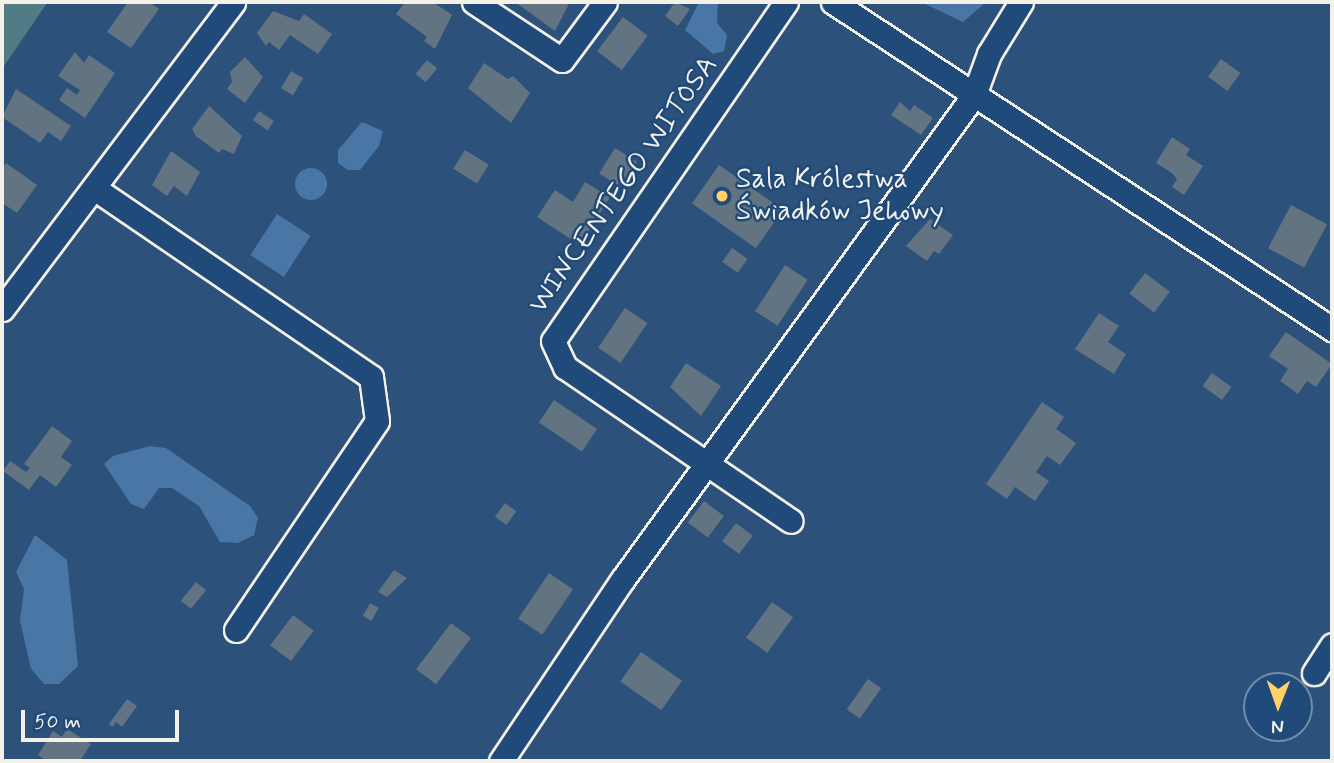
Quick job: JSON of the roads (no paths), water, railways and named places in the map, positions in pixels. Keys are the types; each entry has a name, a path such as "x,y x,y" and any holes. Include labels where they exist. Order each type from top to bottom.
{"street":[{"path":"2,309 233,2"},
{"path":"474,2 562,60 605,2"},
{"name":"WINCENTEGO WITOSA","path":"786,2 553,341 565,367 791,521"},
{"path":"833,2 1332,329"},
{"path":"501,761 706,464 974,94 989,54 1021,2"},
{"path":"94,188 371,377 377,421 236,630"},
{"path":"1314,673 1332,645"}],"water":[{"path":"699,2 718,2 717,23 727,35 724,51 713,54 685,30"},
{"path":"921,2 986,2 963,22"},
{"path":"362,122 383,131 379,146 360,170 348,170 338,163 338,150"},
{"path":"311,168 322,173 327,184 322,195 311,200 300,195 295,184 300,173"},
{"path":"277,214 311,236 284,277 250,255"},
{"path":"150,446 166,448 250,506 258,518 254,535 238,543 220,542 199,506 172,488 159,488 144,509 131,504 104,464 113,456"},
{"path":"35,535 67,560 78,666 59,684 44,684 31,669 20,621 24,589 16,572"}],"place":[{"name":"Sala Królestwa Świadków Jehowy","path":"722,196"}]}
